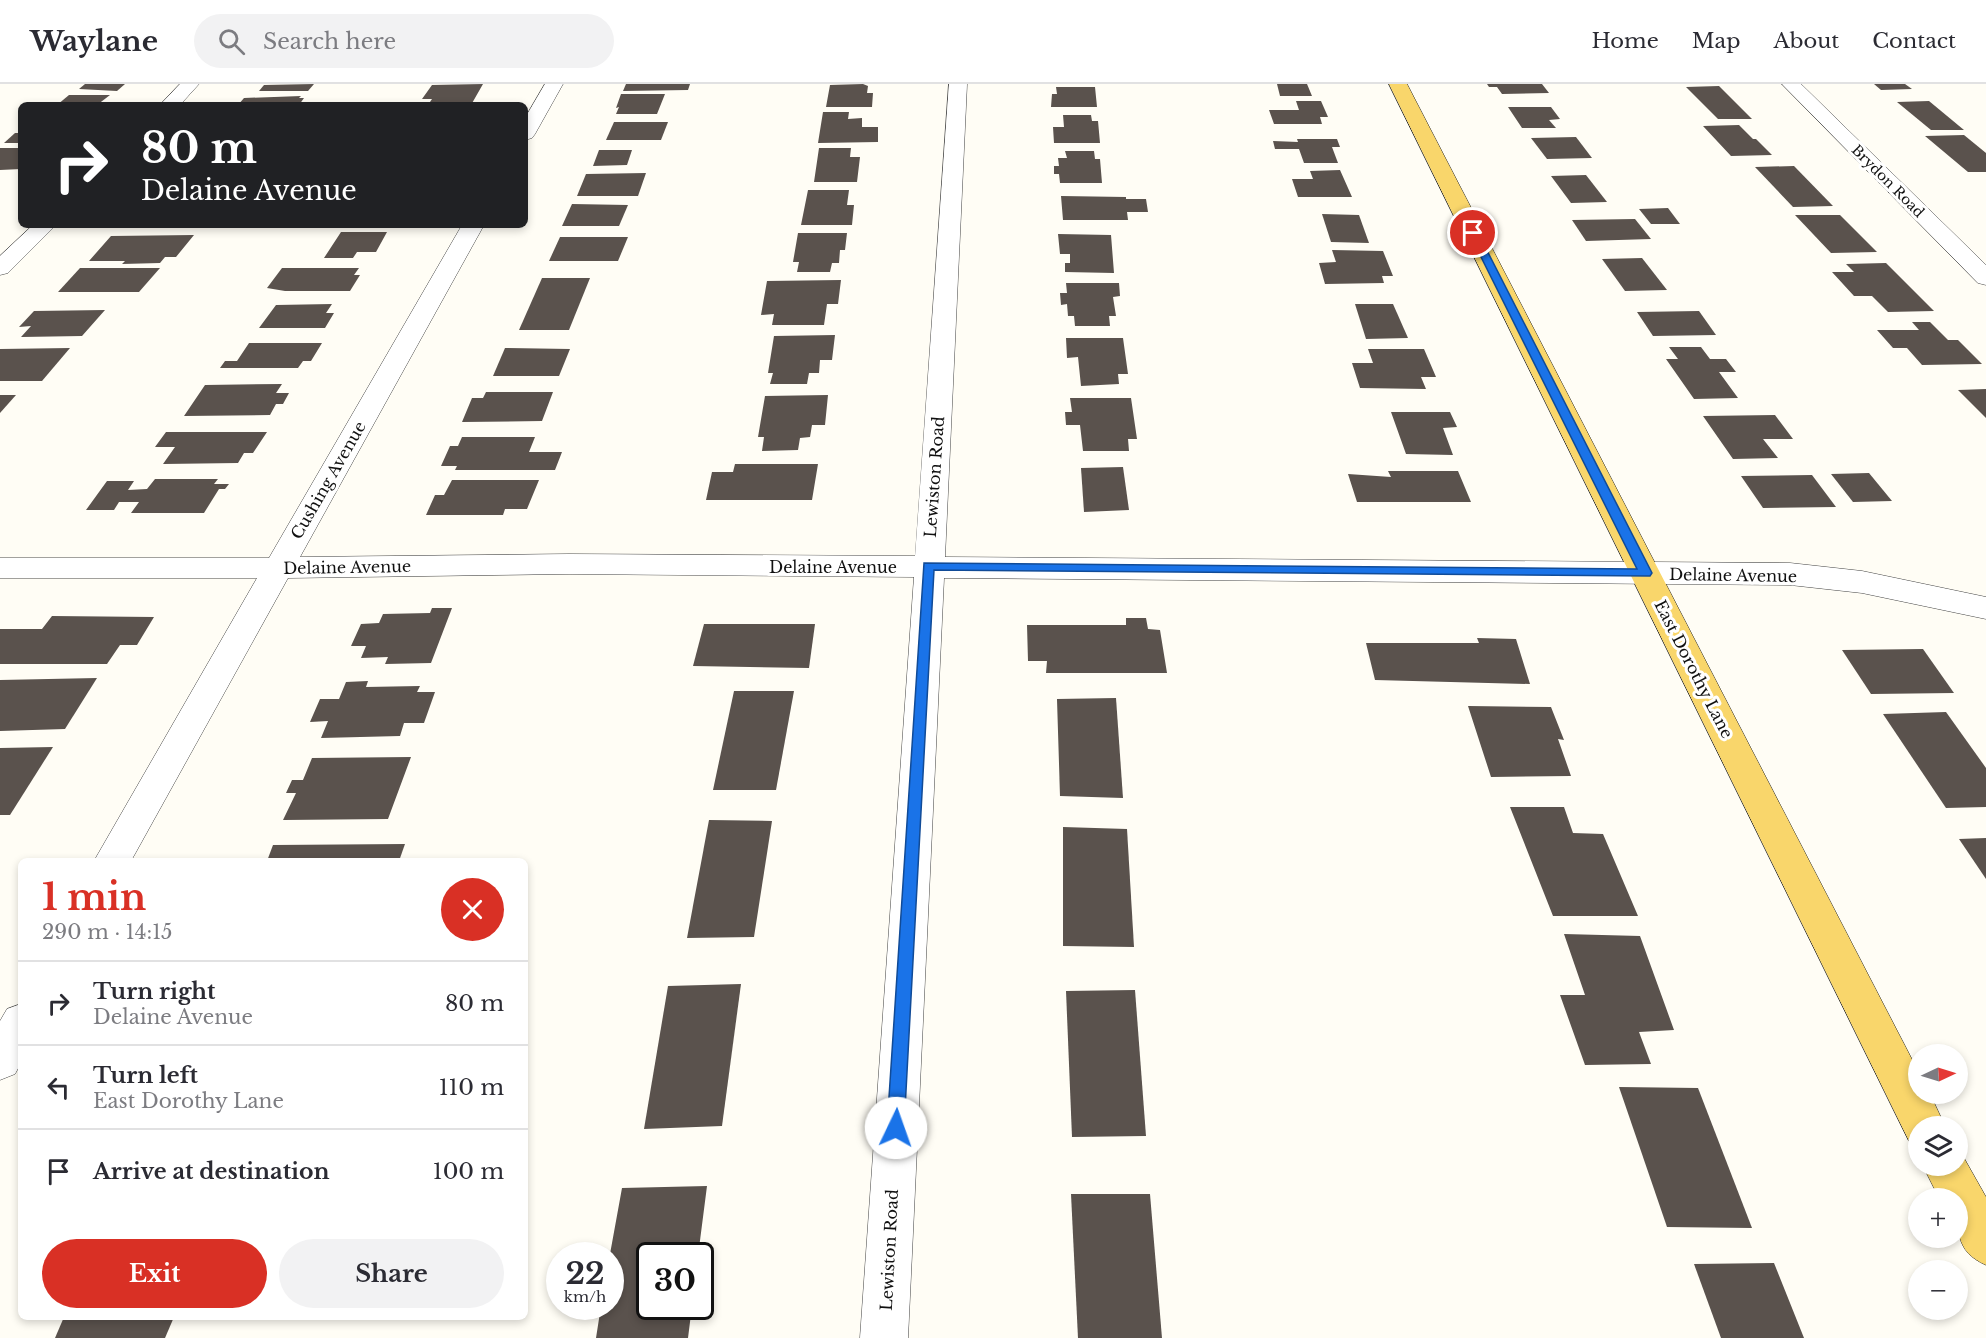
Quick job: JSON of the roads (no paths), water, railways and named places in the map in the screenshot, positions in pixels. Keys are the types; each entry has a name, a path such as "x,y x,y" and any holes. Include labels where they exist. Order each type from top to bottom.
{"main road":[{"name":"East Dorothy Lane","path":"1398,84 1919,1116"},
{"path":"1950,1176 1986,1242"}],"street":[{"path":"172,102 190,84"},
{"path":"528,129 554,84"},
{"name":"Lewiston Road","path":"884,1338 958,84"},
{"name":"Brydon Road","path":"1791,84 1986,278"},
{"path":"0,268 42,228"},
{"name":"Cushing Avenue","path":"114,858 471,228"},
{"name":"Delaine Avenue","path":"0,568 277,568 569,564 1790,574 1862,582 1986,608"},
{"path":"0,1060 18,1028"}]}
